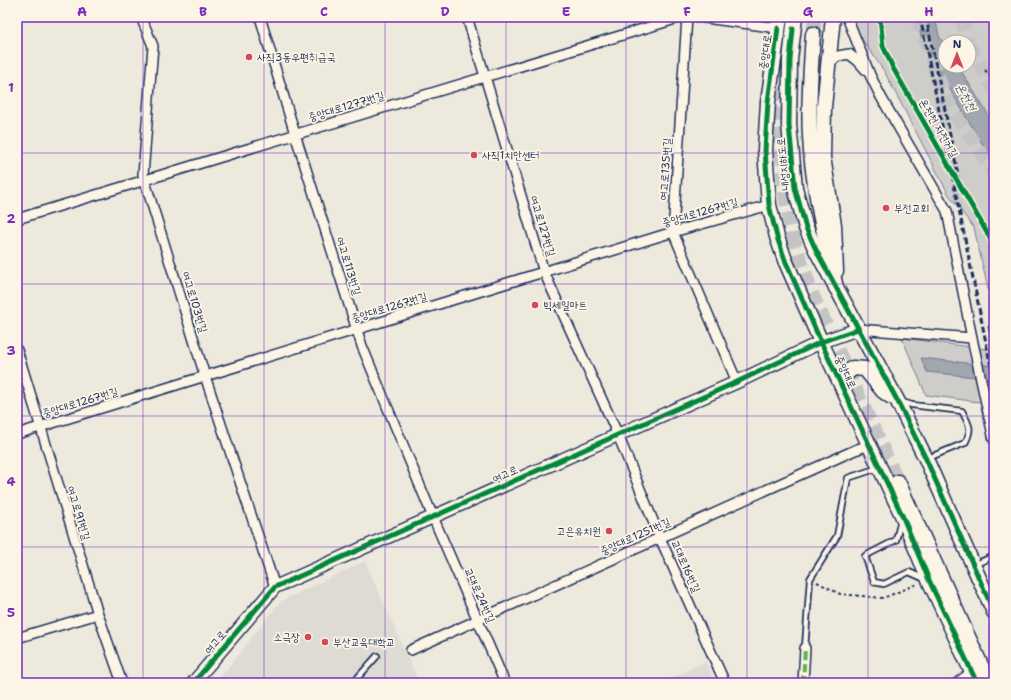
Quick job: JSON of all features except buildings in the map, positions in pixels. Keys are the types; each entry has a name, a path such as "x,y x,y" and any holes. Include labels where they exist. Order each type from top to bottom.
{"main road":[{"name":"내성지하도로","path":"795,17 790,60 789,125 795,188 806,228 836,288"},
{"path":"833,17 824,107 823,157 834,225 836,288"},
{"name":"중앙대로","path":"779,23 768,102 765,150 769,205 777,237 785,260 821,342 902,515 929,580 974,678"},
{"path":"813,34 810,75 810,134 815,186 836,288 897,400 926,459 994,612"},
{"name":"여고로","path":"193,683 275,587 737,382 821,342 858,329"},
{"path":"843,390 845,375 853,368 866,369 883,391 897,400"},
{"path":"898,482 989,683"}],"street":[{"name":"여고로103번길","path":"141,17 153,46 143,175 205,376 275,587"},
{"name":"여고로113번길","path":"260,17 356,329 433,517"},
{"name":"여고로127번길","path":"467,17 544,272 618,435"},
{"name":"중앙대로1277번길","path":"17,218 682,17"},
{"name":"여고로135번길","path":"687,17 673,232 737,382"},
{"path":"698,17 779,23"},
{"path":"847,17 870,75 881,97 947,211 994,440"},
{"path":"828,64 838,56 849,54 858,60 870,75"},
{"name":"중앙대로1267번길","path":"17,434 673,232 769,205"},
{"path":"858,329 972,338"},
{"name":"여고로91번길","path":"17,350 98,614 122,683"},
{"name":"교대로16번길","path":"618,435 660,538 725,683"},
{"name":"중앙대로1251번길","path":"411,650 869,445"},
{"name":"교대로24번길","path":"433,517 505,683"},
{"path":"17,638 98,614"},
{"path":"803,683 805,648"},
{"path":"957,683 974,678"}],"lane":[{"path":"897,400 912,405 962,411 969,426 969,434 965,443 926,459"},
{"path":"805,648 810,579 837,536 848,478 880,468"},
{"path":"902,515 896,540 865,556 874,582 884,584 909,572 929,580"},
{"path":"974,565 994,556"},
{"path":"353,683 378,656"}],"path":[{"path":"980,66 994,77"},
{"path":"985,70 994,81"},
{"path":"810,579 840,594 883,598 929,580"}],"shaded area":[{"path":"852,17 991,17 994,23 994,315 974,228 949,195 884,71 860,36"},
{"path":"902,338 994,350 994,404 926,395"},
{"name":"부산교육대학교","path":"365,561 419,683 216,683 281,601"},
{"path":"705,661 716,683 663,683"}],"water":[{"name":"온천천","path":"916,17 935,17 939,34 937,34 937,68 923,44"},
{"name":"온천천","path":"941,74 963,74 994,124 994,164"},
{"path":"921,358 994,366 994,379 927,372"}],"tunnel":[{"path":"813,34 815,17"},
{"path":"917,17 947,102 994,173"},
{"path":"961,17 966,34"},
{"path":"977,59 994,90"},
{"path":"784,87 780,141 785,196 793,238 813,296 898,482"}],"railway":[{"path":"920,17 994,382"},
{"path":"926,17 962,194"},
{"path":"989,326 994,351"}],"marked path":[{"path":"803,683 805,648"}],"cycle path":[{"name":"온천천 자전거길","path":"880,17 883,46 893,68 994,245"},
{"path":"778,28 768,102 765,150 769,205 777,237 785,260 821,342 902,515 929,580 977,683"},
{"path":"793,29 790,60 789,125 795,188 806,228 817,252 897,400 926,459 994,612"},
{"path":"193,683 275,587 737,382 821,342 858,329"}],"place":[{"name":"사직3동우편취급국","path":"249,57"},
{"name":"사직1치안센터","path":"474,155"},
{"name":"부전교회","path":"886,208"},
{"name":"빅세일마트","path":"535,305"},
{"name":"고은유치원","path":"609,531"},
{"name":"소극장","path":"308,637"},
{"name":"부산교육대학교","path":"325,642"}]}
